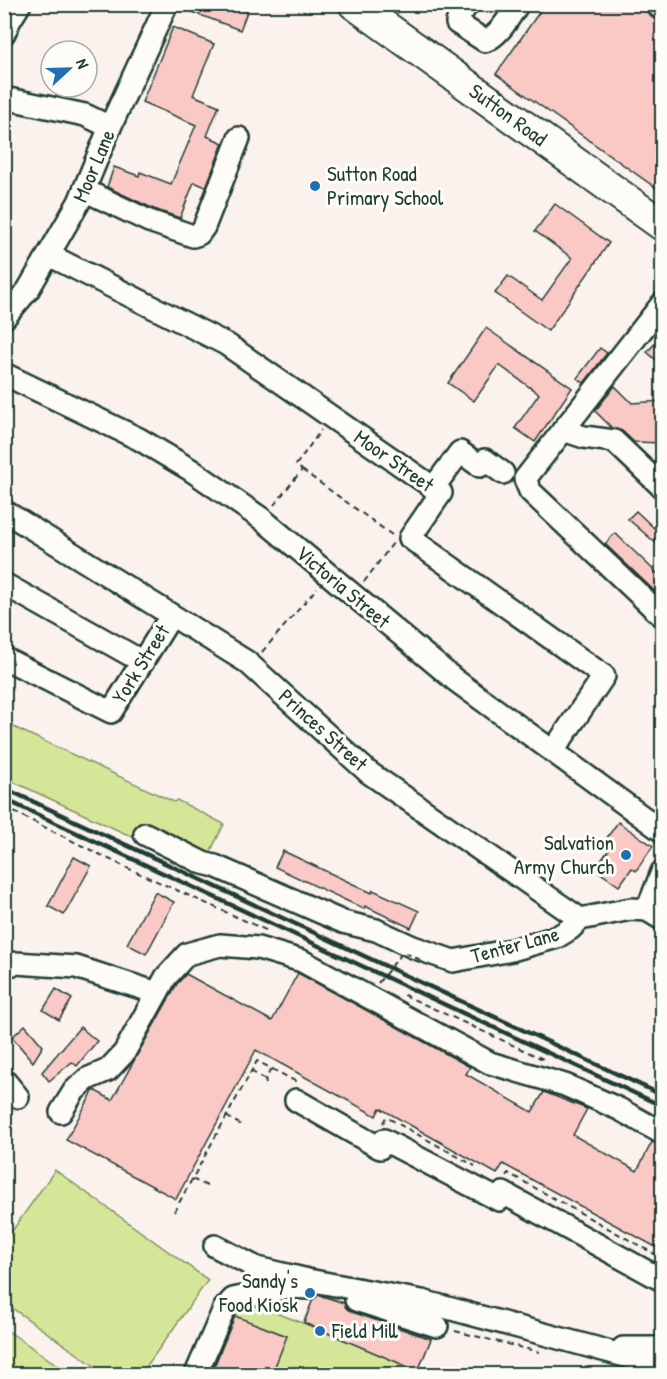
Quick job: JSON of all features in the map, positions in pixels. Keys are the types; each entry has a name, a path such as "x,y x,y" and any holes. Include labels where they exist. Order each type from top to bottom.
{"highway":[{"name":"Sutton Road","path":"354,4 663,225"}],"street":[{"name":"Moor Lane","path":"4,318 28,290 84,190 110,127 167,4"},
{"path":"468,4 459,17 458,23 485,41 493,37 518,4"},
{"path":"656,4 663,9"},
{"path":"4,98 85,115 110,127"},
{"path":"84,190 149,221 193,236 199,234 204,227 239,138"},
{"name":"Moor Street","path":"49,255 226,344 441,493 410,538 604,676 553,751"},
{"path":"663,304 525,479 530,490 663,616"},
{"name":"Victoria Street","path":"4,374 139,439 191,470 262,519 455,681 663,831"},
{"path":"563,430 584,437 614,441 663,487"},
{"path":"433,488 460,452 480,466 485,460 503,473"},
{"name":"Princes Street","path":"4,511 250,665 368,772 579,919"},
{"path":"4,584 143,662"},
{"name":"York Street","path":"4,658 111,712 171,616"},
{"name":"Tenter Lane","path":"145,834 203,863 343,922 376,930 417,953 453,961 557,937 570,929 579,919"},
{"path":"579,919 631,909 655,915 663,872"},
{"path":"61,1112 74,1090 87,1079 108,1070 124,1053 166,977 188,954 220,945 258,948 302,962 490,1063 565,1085 663,1133"},
{"path":"4,967 16,963 76,967 157,993"},
{"path":"4,1080 18,1096"},
{"path":"296,1100 380,1148 384,1140 499,1200 503,1192 663,1280"},
{"path":"215,1246 257,1269 437,1326"},
{"path":"196,1374 224,1309 233,1299 305,1284 422,1301 663,1366"},
{"path":"601,1348 663,1346"}],"path":[{"path":"331,417 296,465 397,538 353,596"},
{"path":"262,519 302,470"},
{"path":"250,665 329,575"},
{"path":"4,807 125,867 275,935"},
{"path":"378,983 403,952 417,953"},
{"path":"399,993 547,1061"},
{"path":"251,1071 266,1082 271,1069"},
{"path":"226,1116 243,1126"},
{"path":"192,1179 209,1187"},
{"path":"437,1326 549,1355"}],"green space":[{"path":"5,723 174,802 177,800 224,824 202,869 5,778"},
{"path":"55,1170 208,1280 141,1374 106,1374 5,1303 5,1241"},
{"name":"Field Mill","path":"317,1292 431,1339 418,1371 420,1374 211,1374 234,1316 246,1302 303,1323"},
{"path":"5,1329 63,1369 59,1374 5,1374"}],"building":[{"path":"179,4 250,4 240,30 179,7"},
{"path":"545,4 640,4 654,19 663,21 663,193 496,74"},
{"path":"173,27 214,44 193,95 219,106 207,136 223,143 206,187 194,182 180,218 154,209 107,187 114,167 139,176 140,172 171,184 196,125 142,102"},
{"path":"555,204 609,243 548,331 495,293 508,276 542,300 572,258 535,231"},
{"path":"486,328 572,388 535,442 515,428 539,394 499,365 474,401 448,383"},
{"path":"663,335 663,366 647,352"},
{"path":"600,348 607,353 584,383 577,378"},
{"path":"615,386 632,403 663,401 663,443 634,442 622,431 612,428 595,411"},
{"path":"636,511 654,528 663,520 663,539 657,544 628,519"},
{"path":"615,533 663,579 663,599 605,544"},
{"name":"Salvation Army Church","path":"618,822 653,846 636,871 632,868 619,886 595,869 613,844 606,839"},
{"path":"283,851 372,893 373,890 419,911 411,928 365,906 364,909 275,867"},
{"path":"74,857 91,866 64,915 48,906"},
{"path":"155,892 174,902 146,954 127,944"},
{"path":"298,973 470,1067 466,1074 532,1112 544,1092 587,1109 573,1135 637,1171 652,1142 663,1146 663,1251 503,1164 497,1174 380,1108 376,1116 256,1050 176,1199 66,1140 94,1090 112,1100 177,984 186,974 272,1021"},
{"path":"56,989 72,999 59,1020 43,1010"},
{"path":"25,1025 43,1046 33,1062 12,1037"},
{"path":"80,1027 97,1041 77,1066 72,1062 49,1081 42,1072"},
{"path":"319,1295 344,1303 346,1308 352,1312 431,1339 418,1371 304,1323 313,1299"},
{"path":"235,1316 287,1336 272,1374 211,1374"}],"railway":[{"path":"4,788 662,1095"},
{"path":"4,799 662,1106"}],"place":[{"name":"Sutton Road Primary School","path":"315,186"},
{"name":"Salvation Army Church","path":"626,855"},
{"name":"Sandy's Food Kiosk","path":"310,1293"},
{"name":"Field Mill","path":"320,1331"}]}
